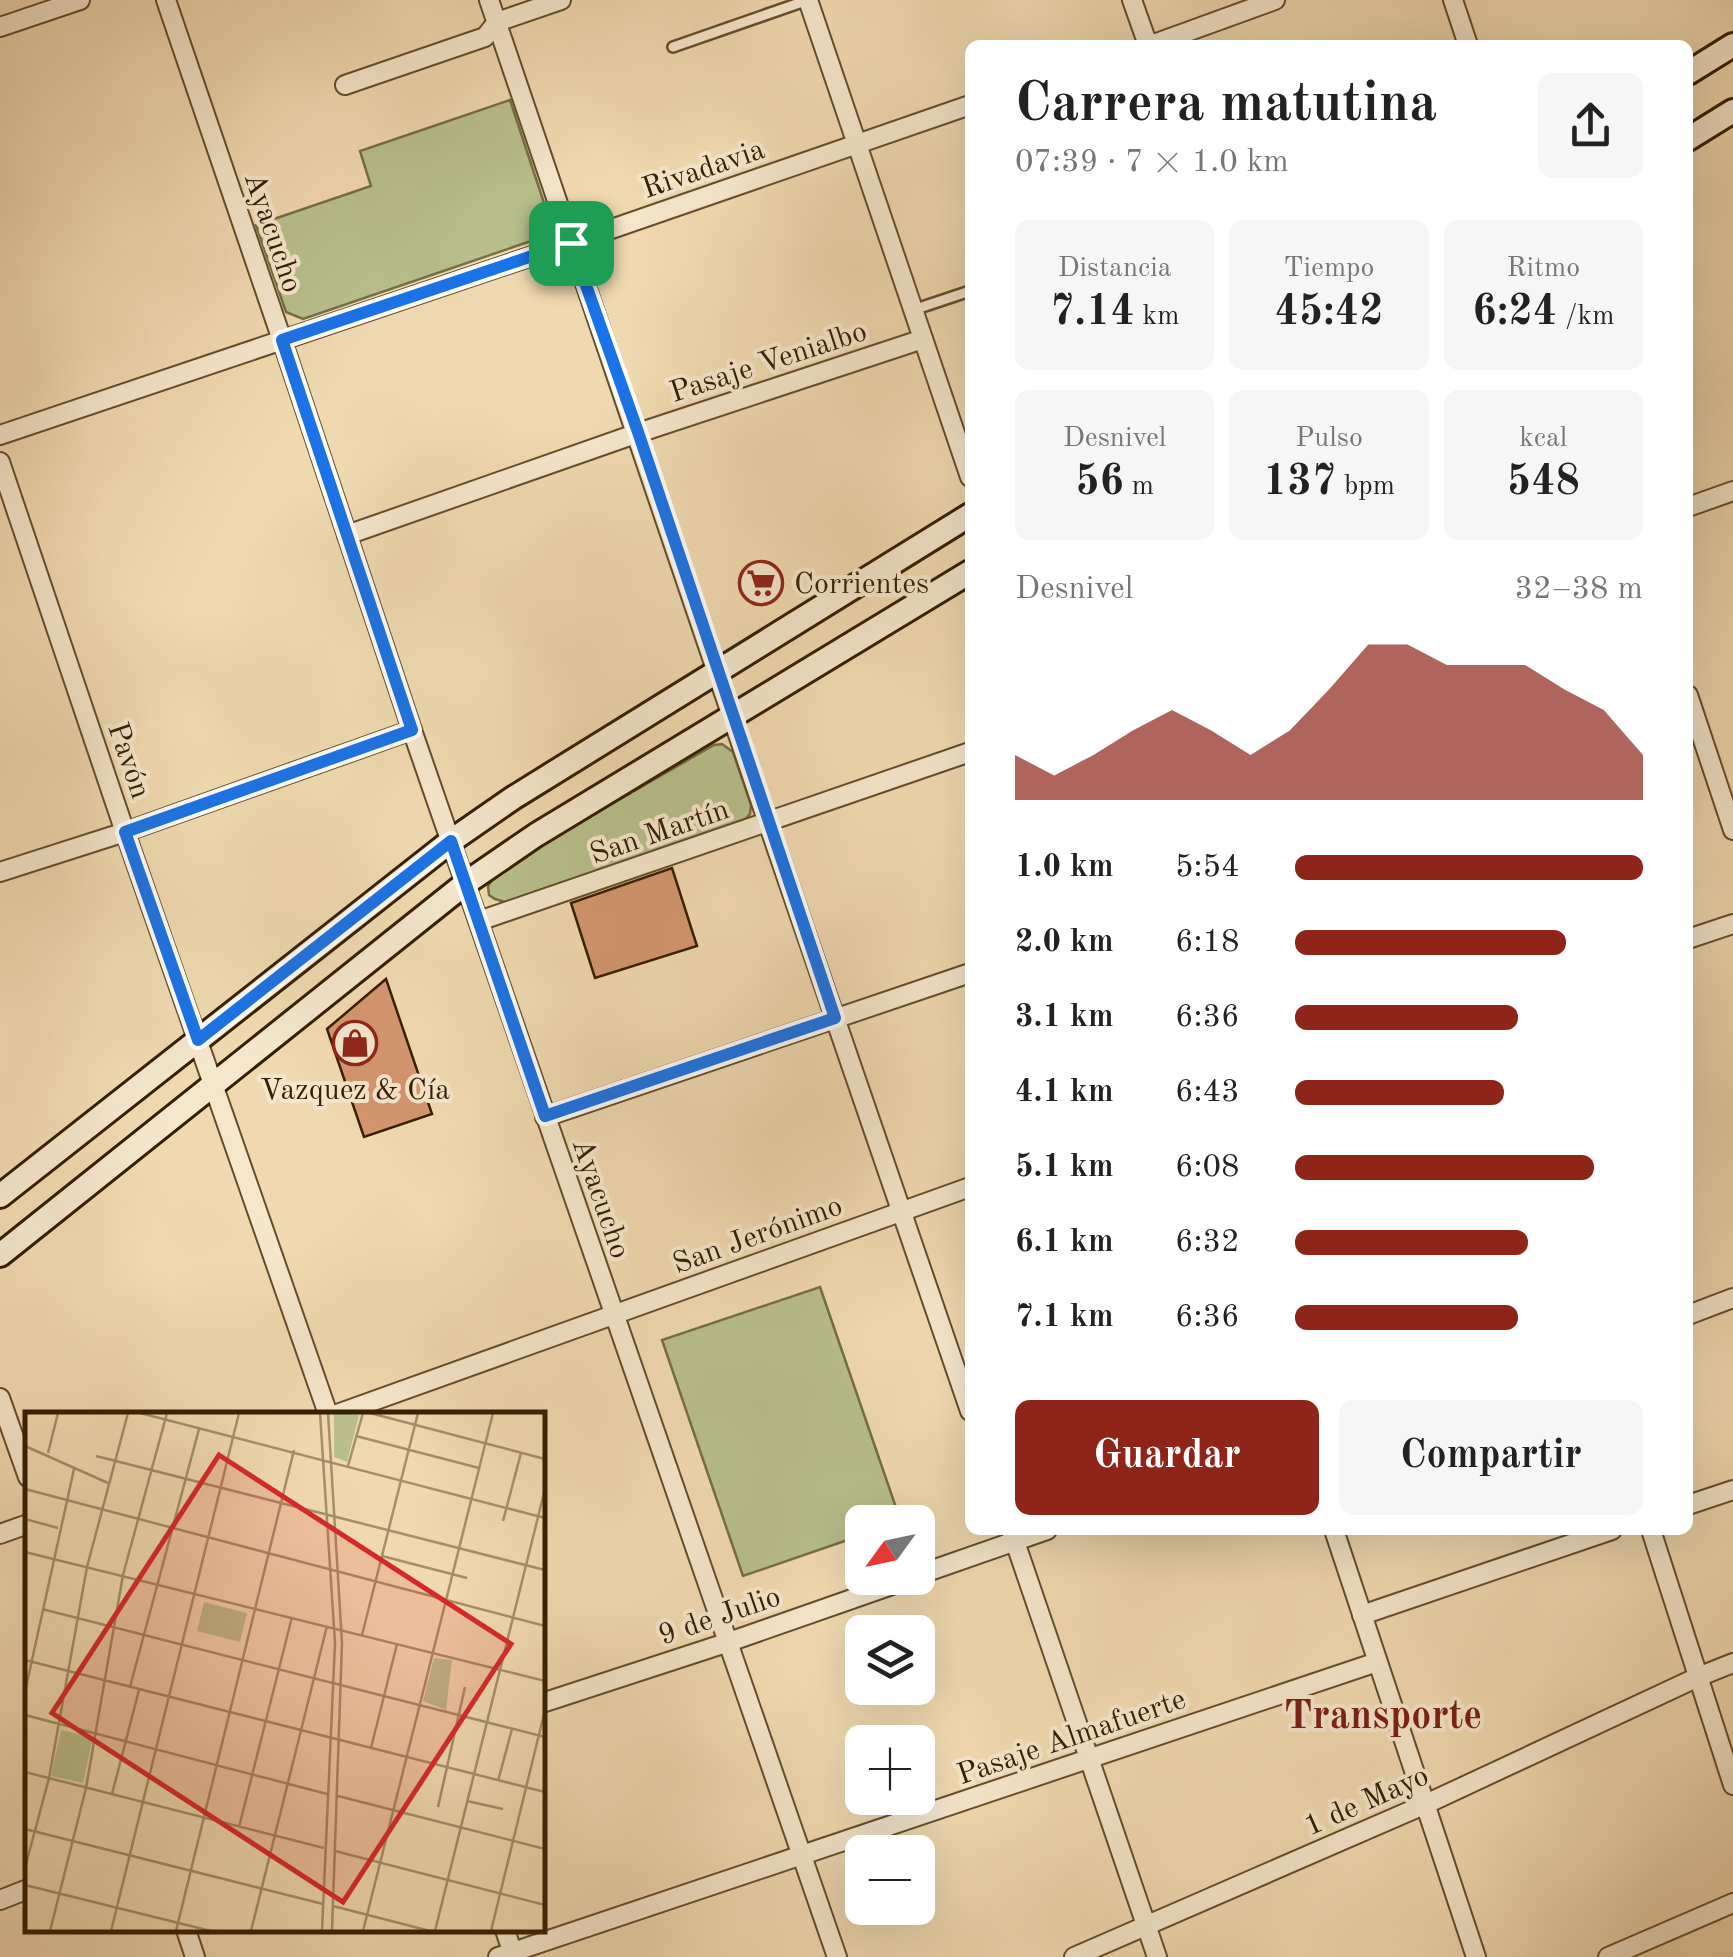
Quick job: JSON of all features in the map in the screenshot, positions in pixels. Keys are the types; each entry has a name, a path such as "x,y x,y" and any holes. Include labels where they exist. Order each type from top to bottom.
{"main road":[{"path":"1693,69 1733,45"},
{"path":"1693,135 1733,110"},
{"path":"0,1196 451,841 513,798 965,518"},
{"path":"0,1256 466,883 536,835 965,575"}],"street":[{"path":"0,27 80,0"},
{"name":"Ayacucho","path":"166,0 412,730 838,1957"},
{"path":"490,0 965,1397"},
{"path":"344,85 485,37 497,22 561,0"},
{"path":"808,0 965,463"},
{"path":"1132,0 1147,40"},
{"path":"1163,40 1275,0"},
{"path":"1453,0 1466,40"},
{"name":"Rivadavia","path":"0,435 965,107"},
{"name":"Pasaje Venialbo","path":"348,534 638,432 922,339"},
{"name":"Pavón","path":"0,462 327,1412"},
{"path":"1693,505 1733,491"},
{"path":"1693,725 1733,830"},
{"path":"0,872 412,730"},
{"name":"San Martín","path":"479,921 965,754"},
{"path":"1693,937 1733,924"},
{"path":"545,1116 965,975"},
{"name":"San Jerónimo","path":"342,1412 965,1189"},
{"path":"1693,1312 1733,1298"},
{"path":"0,1398 25,1469"},
{"path":"1693,1503 1733,1490"},
{"path":"0,1534 25,1525"},
{"path":"1336,1535 1476,1957"},
{"path":"1362,1615 1597,1535"},
{"path":"1653,1535 1733,1785"},
{"path":"1013,1536 1156,1957"},
{"name":"9 de Julio","path":"935,1568 1013,1536"},
{"name":"9 de Julio","path":"545,1702 861,1595"},
{"name":"Pasaje Almafuerte","path":"508,1955 1377,1662"},
{"name":"1 de Mayo","path":"1074,1957 1426,1804 1733,1664"},
{"path":"0,1900 25,1891"},
{"path":"1608,1957 1733,1904"},
{"path":"187,1932 195,1957"}],"lane":[{"path":"672,47 808,0"},
{"path":"912,310 965,293"}],"green space":[{"path":"510,100 550,221 540,238 303,319 286,312 256,225 371,186 360,151"},
{"path":"722,744 733,752 751,805 743,822 505,902 489,895 488,886 494,877 542,844 714,745"},
{"path":"820,1287 895,1505 845,1505 845,1541 743,1576 662,1340"}],"building":[{"path":"672,868 697,946 595,978 571,903"},
{"path":"386,979 432,1114 364,1137 327,1029"}],"place":[{"name":"Corrientes","path":"761,583"},
{"name":"Vazquez & Cía","path":"355,1043"}],"district":[{"name":"Transporte","path":"1383,1714"}],"route":[{"path":"571,243 835,1018 545,1116 451,841 198,1040 125,832 412,730 282,340 571,243"}]}
